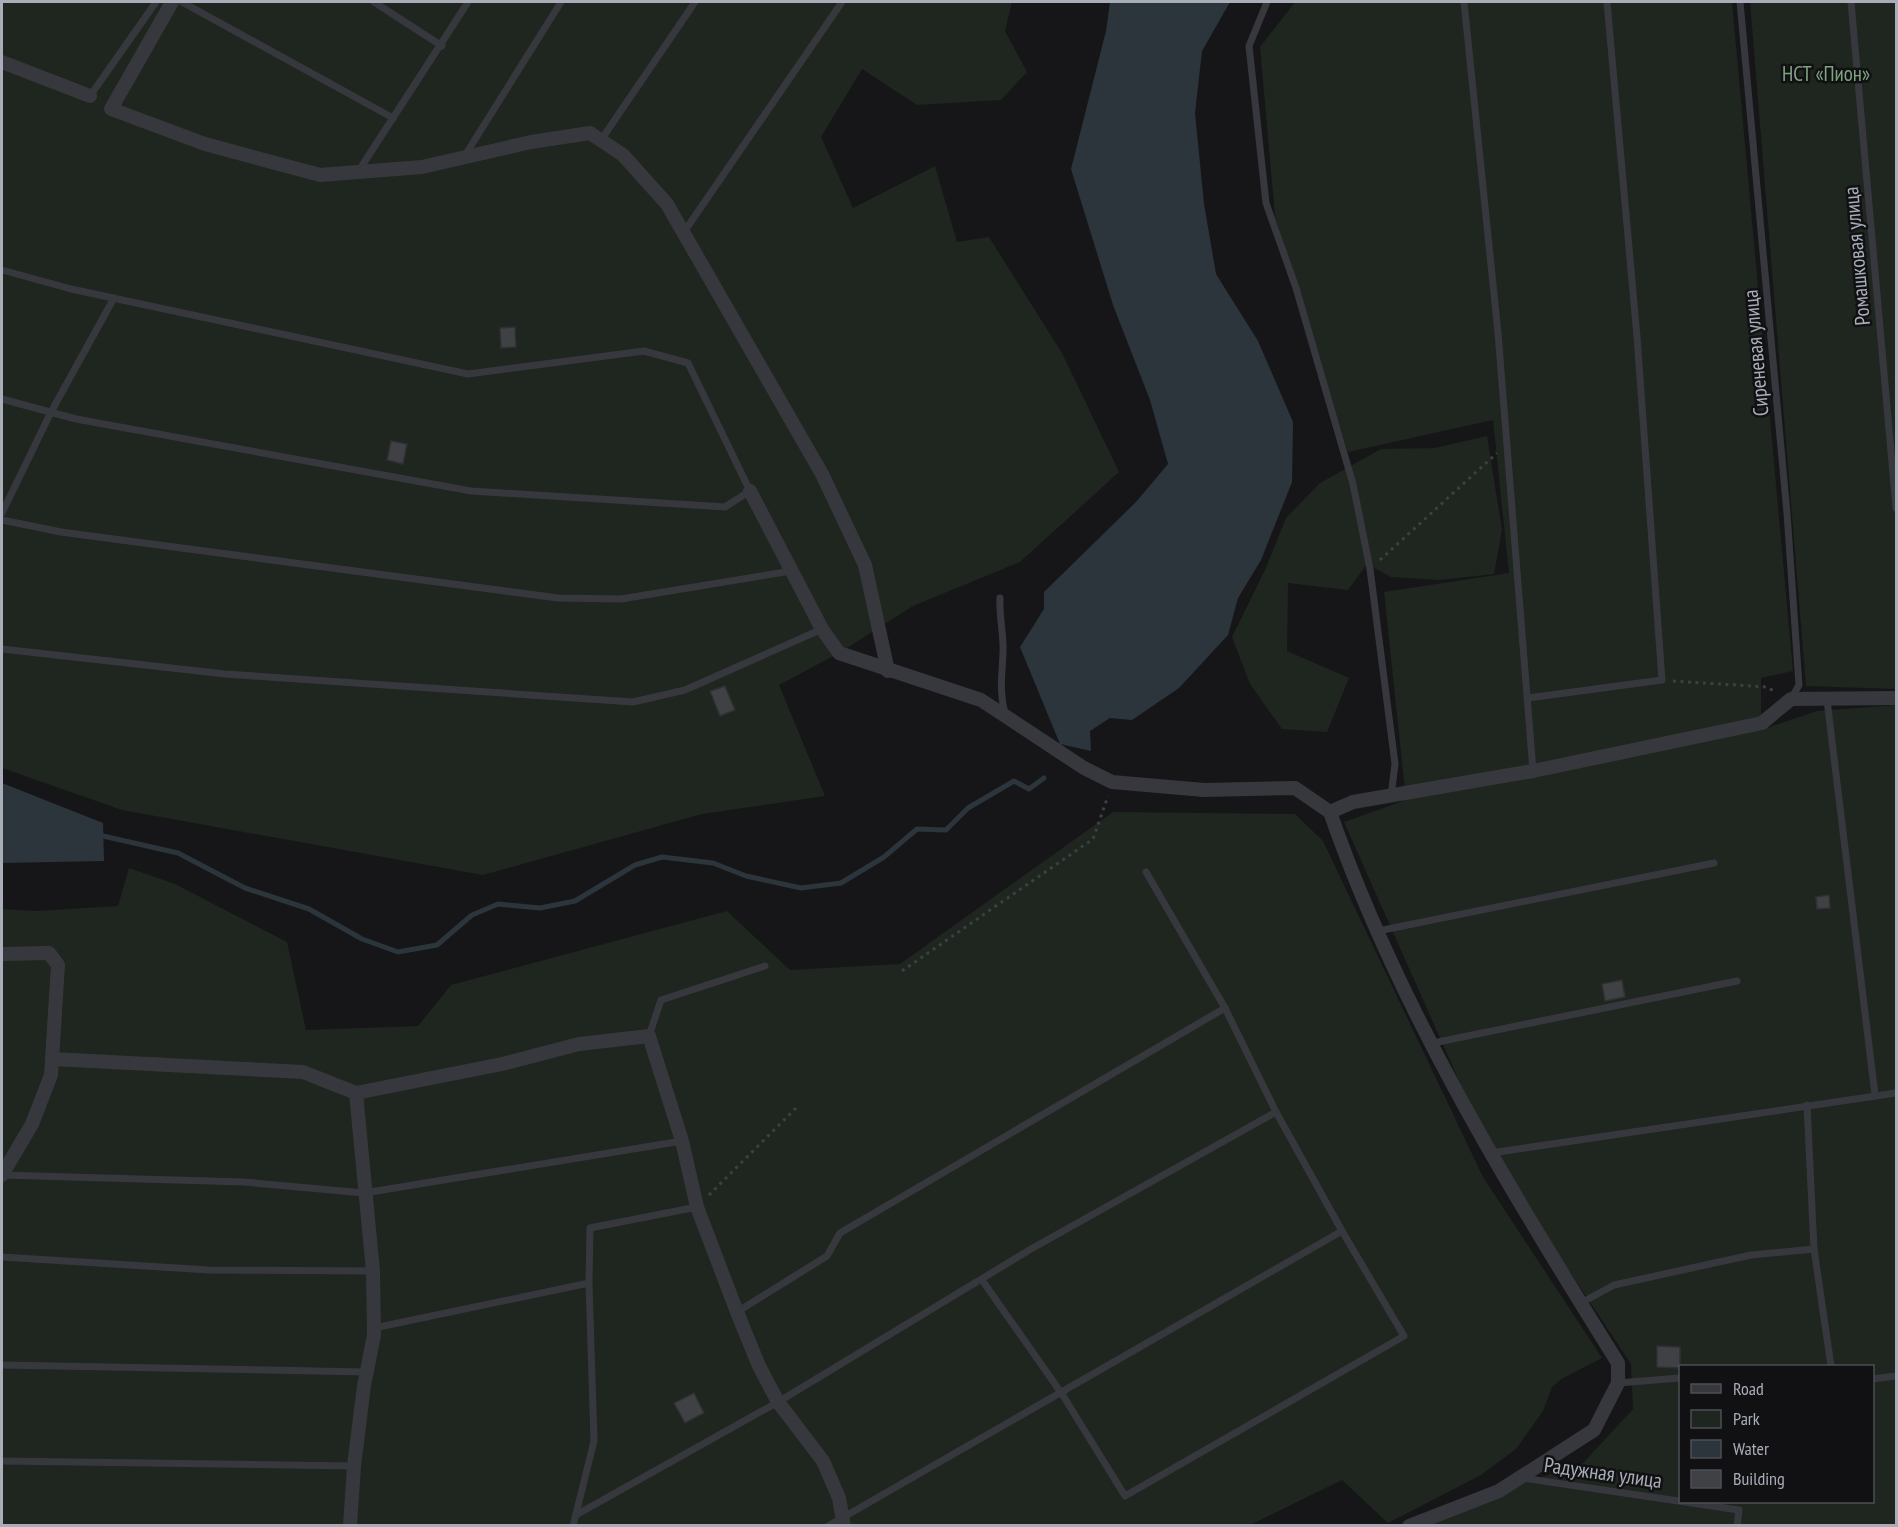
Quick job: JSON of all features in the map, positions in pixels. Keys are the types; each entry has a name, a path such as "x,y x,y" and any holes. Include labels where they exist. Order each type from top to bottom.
{"street":[{"path":"172,2 111,109 205,144 320,175 422,167 590,133 623,155 667,204 822,474 865,565 888,671"},
{"path":"2,62 90,96"},
{"path":"750,491 822,629 839,653 981,700 1084,768 1112,782 1204,790 1295,788 1330,812 1345,854 1406,992 1491,1153 1618,1363 1618,1383 1594,1430 1499,1491 1408,1526"},
{"path":"1330,812 1353,802 1533,771 1762,723 1791,699 1896,698"},
{"path":"2,954 49,953 58,965 51,1075 32,1124 2,1175"},
{"path":"52,1059 303,1072 356,1093 502,1064 579,1044 649,1036 682,1141 697,1207 737,1312 759,1366 778,1402 823,1461 839,1498 843,1522"},
{"path":"350,1526 354,1466 374,1328 372,1271 356,1093"}],"lane":[{"path":"90,96 156,2"},
{"path":"182,2 393,118"},
{"path":"374,2 442,46"},
{"path":"358,172 442,46 468,2"},
{"path":"463,158 561,2"},
{"path":"601,140 695,2"},
{"path":"683,234 842,2"},
{"path":"1267,2 1249,46 1266,203 1296,288 1338,425 1370,568 1395,764 1391,796"},
{"path":"1464,2 1507,444 1533,771"},
{"path":"1528,698 1662,680 1636,337 1607,2"},
{"name":"Сиреневая улица","path":"1740,2 1787,525 1798,685 1791,699"},
{"name":"Ромашковая улица","path":"1851,2 1896,508"},
{"path":"2,270 114,298 468,374 644,351 688,363 750,491 725,507 471,491 51,412 2,399"},
{"path":"2,513 51,412 114,298"},
{"path":"2,520 61,532 558,598 621,599 791,571"},
{"path":"1000,598 999,616 1003,651 999,689 1005,716"},
{"path":"2,649 225,674 633,702 685,690 822,629"},
{"path":"1827,700 1875,1095"},
{"path":"1378,931 1714,863"},
{"path":"982,1280 1062,1394 1125,1496 1404,1336 1276,1112 1226,1008 1146,872"},
{"path":"649,1036 661,1000 765,966"},
{"path":"1433,1043 1737,981"},
{"path":"737,1312 827,1256 840,1233 1226,1008"},
{"path":"1491,1153 1896,1093"},
{"path":"1807,1106 1814,1249 1831,1365"},
{"path":"576,1515 778,1402 982,1280 1276,1112"},
{"path":"2,1175 244,1182 364,1193 682,1141"},
{"path":"573,1526 594,1441 589,1283 590,1228 697,1207"},
{"path":"828,1526 843,1522 1342,1231"},
{"path":"1581,1303 1614,1285 1751,1255 1814,1249"},
{"path":"2,1257 209,1270 372,1271"},
{"path":"374,1328 589,1283"},
{"path":"2,1365 367,1372"},
{"path":"1874,1379 1896,1376"},
{"path":"1618,1383 1679,1378"},
{"path":"2,1461 354,1466"},
{"name":"Радужная улица","path":"1519,1478 1679,1501"},
{"name":"Радужная улица","path":"1691,1503 1739,1510 1737,1526"}],"path":[{"path":"1370,568 1507,444"},
{"path":"1662,680 1766,687 1791,699"},
{"path":"902,971 1093,839 1112,782"},
{"path":"697,1207 796,1108"}],"green space":[{"path":"2,2 1012,2 1005,31 1027,72 1001,100 917,105 862,69 821,137 853,208 935,166 957,242 989,237 1062,353 1119,472 1020,562 913,606 839,653 779,685 825,796 702,814 483,875 122,810 2,768"},
{"path":"1295,2 1732,2 1793,671 1761,678 1761,730 1817,711 1896,705 1896,1525 1400,1525 1583,1463 1633,1409 1631,1364 1492,1155 1344,822 1406,800 1384,592 1509,573 1493,420 1348,452 1275,216 1260,47"},
{"name":"НСТ «Пион»","path":"1750,2 1896,2 1896,689 1806,686"},
{"path":"1487,436 1502,530 1494,574 1440,580 1391,577 1367,564 1348,590 1288,583 1287,651 1349,678 1327,732 1282,729 1250,684 1232,637 1265,570 1286,518 1320,483 1381,449 1435,448"},
{"path":"1113,812 1295,814 1323,841 1483,1177 1602,1358 1563,1378 1552,1387 1543,1411 1516,1449 1481,1475 1388,1523 1342,1480 1248,1526 2,1525 2,909 36,911 118,906 129,868 175,884 287,942 306,1030 418,1026 451,985 727,911 790,970 900,964"}],"water":[{"path":"1110,2 1230,2 1202,51 1195,113 1204,204 1216,274 1258,341 1293,422 1292,482 1261,560 1238,598 1228,635 1179,688 1132,720 1110,718 1090,731 1091,751 1060,744 1020,647 1044,609 1044,592 1136,502 1168,464 1150,400 1113,305 1071,169 1106,31"},
{"path":"2,783 103,823 104,861 2,863"}],"building":[{"path":"515,327 516,347 501,348 500,328"},
{"path":"391,441 407,444 403,464 387,460"},
{"path":"725,686 735,710 720,716 710,691"},
{"path":"1829,895 1830,908 1817,909 1816,897"},
{"path":"1622,980 1625,997 1605,1001 1602,984"},
{"path":"1657,1346 1680,1347 1679,1368 1657,1367"},
{"path":"694,1393 704,1413 685,1423 674,1403"}],"waterway":[{"path":"103,836 178,853 245,888 309,909 362,939 398,952 437,945 472,915 498,904 540,908 575,901 635,865 662,857 713,863 746,876 801,888 841,883 884,857 917,829 946,830 968,808 1014,781 1029,789 1044,778"}]}
